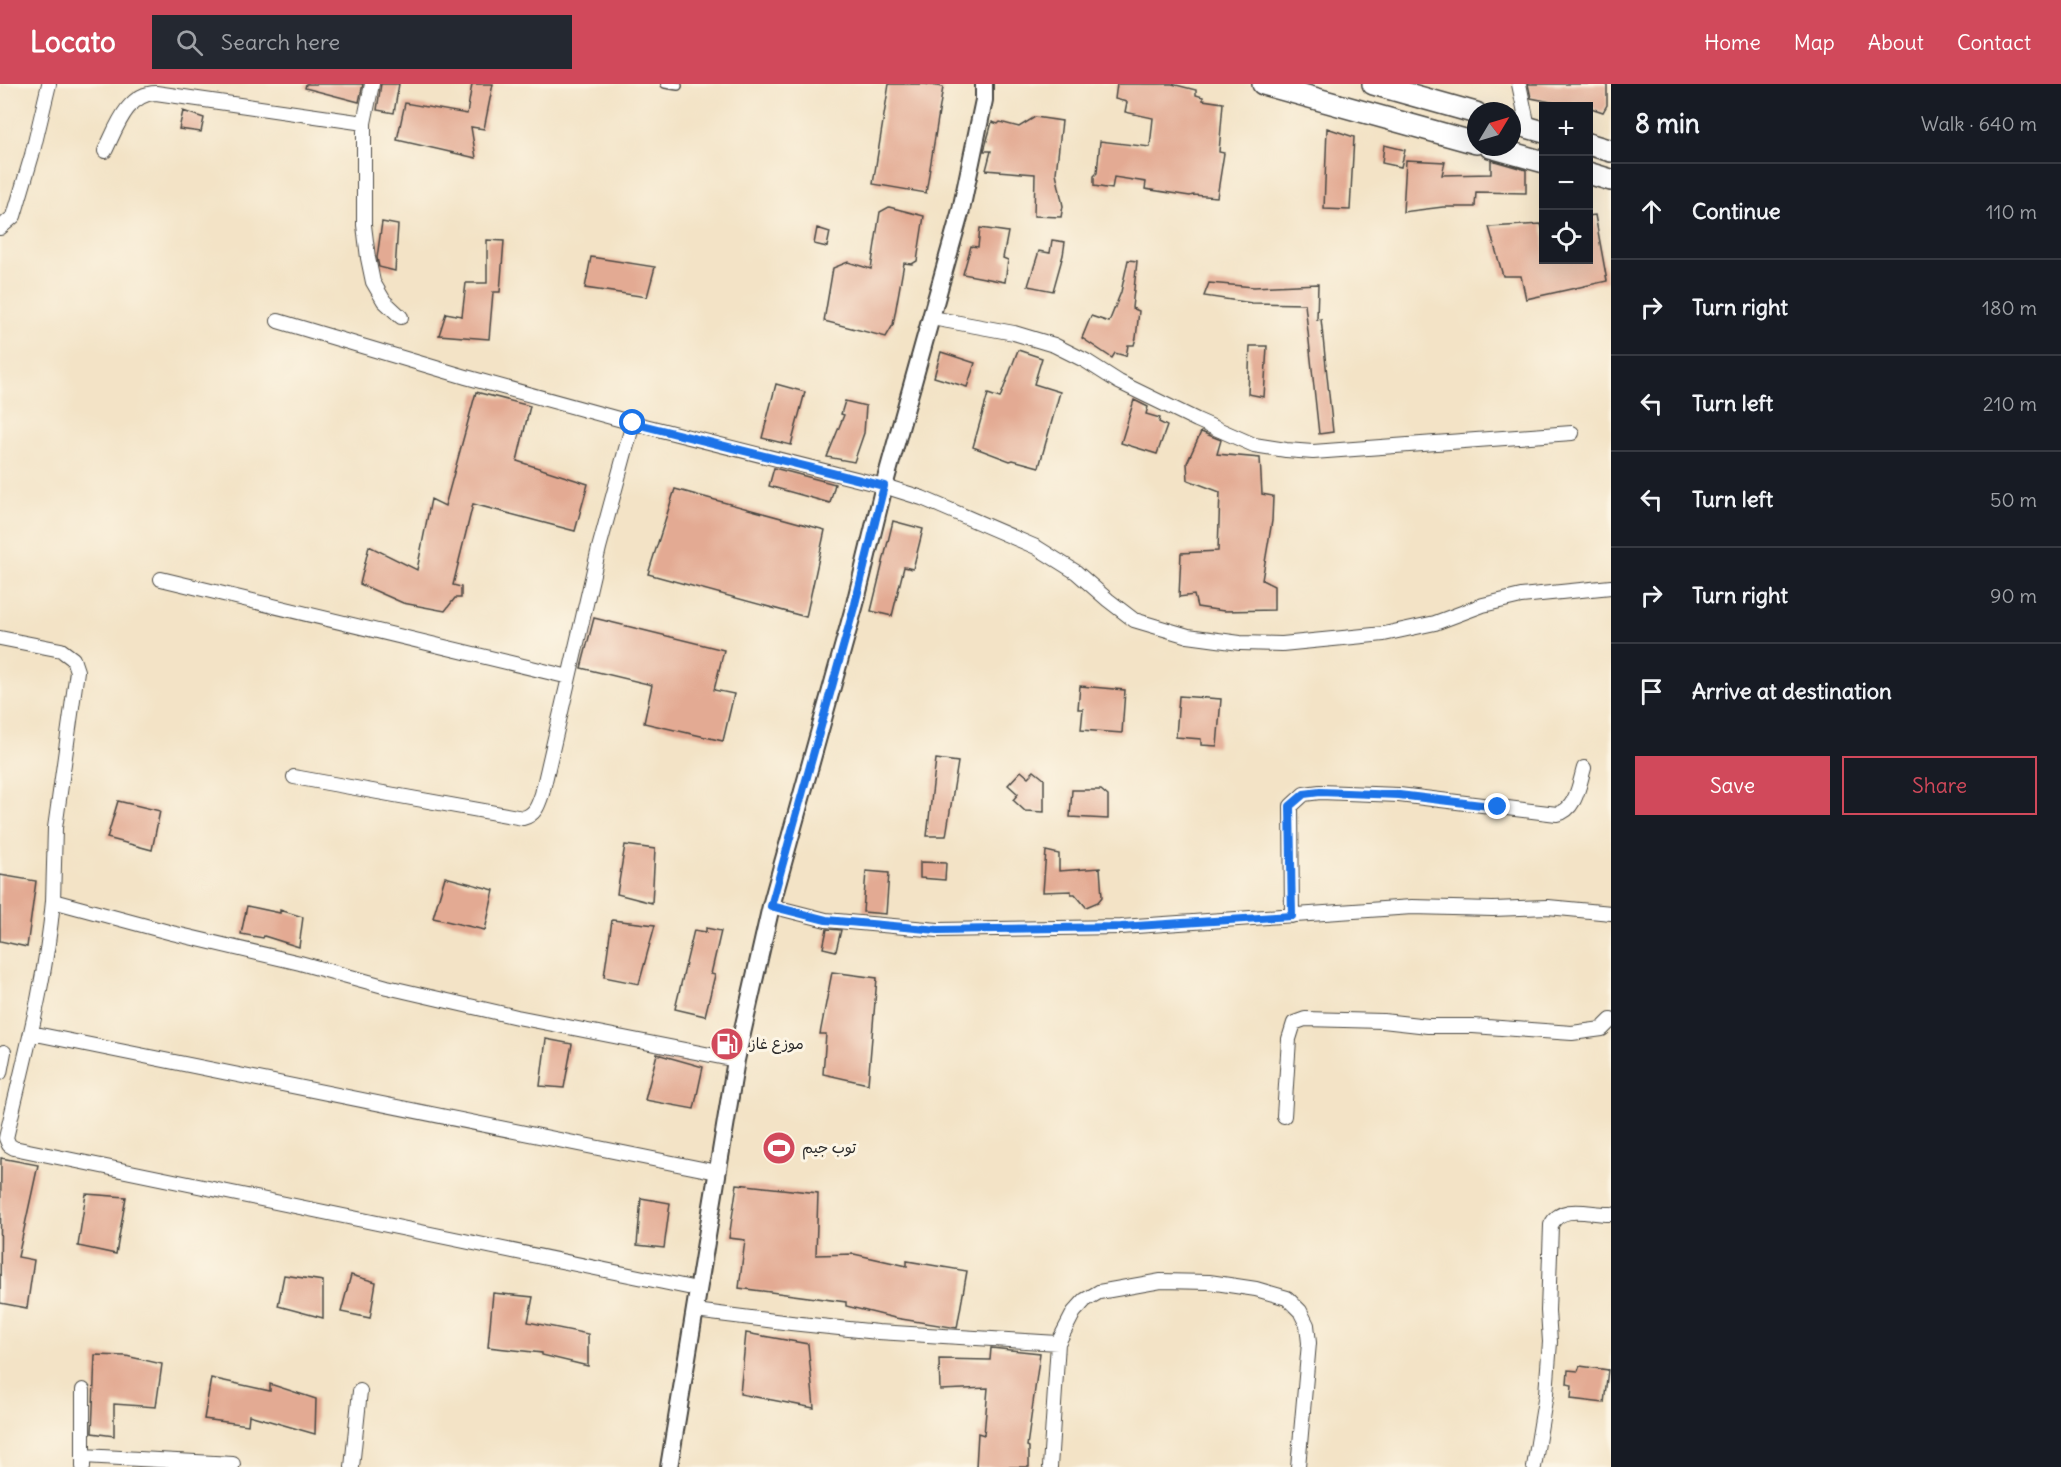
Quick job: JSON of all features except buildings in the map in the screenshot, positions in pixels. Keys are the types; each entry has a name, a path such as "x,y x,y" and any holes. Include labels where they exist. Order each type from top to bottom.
{"main road":[{"path":"1263,84 1467,141"},
{"path":"1373,84 1467,110"},
{"path":"1593,145 1611,150"},
{"path":"1521,156 1539,161"},
{"path":"1593,175 1611,180"}],"street":[{"path":"0,228 14,216 49,84"},
{"path":"372,84 364,123 364,216 368,258 372,282 384,301 401,317"},
{"path":"669,1467 736,1060 771,906 855,604 884,486 962,210 984,92 993,84"},
{"path":"1519,84 1528,127"},
{"path":"105,151 121,119 134,100 145,93 364,123"},
{"path":"932,318 1014,333 1054,345 1086,361 1119,382 1254,445 1313,452 1572,433"},
{"path":"278,321 466,377 633,423 884,486 922,498 1036,547 1076,572 1134,620 1188,636 1240,643 1282,645 1384,634 1435,623 1483,605 1521,596 1611,587"},
{"path":"294,777 523,818 530,816 537,808 542,794 599,548 633,423"},
{"path":"161,579 569,677"},
{"path":"0,638 61,650 73,659 77,671 55,828 50,929 31,1033 6,1138 9,1145 14,1148 697,1289"},
{"path":"1292,916 1290,806 1304,794 1320,792 1399,795 1557,814 1565,812 1574,802 1584,768"},
{"path":"53,901 387,987 560,1026 736,1060"},
{"path":"771,906 826,920 938,930 1121,927 1412,907 1493,909 1548,907 1611,913"},
{"path":"1284,1116 1289,1039 1294,1023 1305,1018 1572,1033 1602,1029 1611,1020"},
{"path":"31,1033 717,1172"},
{"path":"0,1073 4,1052"},
{"path":"1534,1467 1546,1394 1550,1342 1548,1311 1551,1226 1560,1214 1570,1211 1611,1214"},
{"path":"1050,1467 1058,1343 1074,1311 1085,1300 1099,1292 1161,1281 1209,1282 1256,1288 1287,1298 1300,1311 1307,1324 1309,1343 1298,1467"},
{"path":"695,1311 878,1332 1058,1343"},
{"path":"82,1390 83,1461 233,1464"},
{"path":"352,1467 360,1391"}],"lane":[{"path":"665,84 678,87"}],"place":[{"name":"موزع غاز","path":"727,1044"},
{"name":"توب جيم","path":"779,1148"}],"route":[{"path":"633,423 884,486 855,604 771,906 826,920 938,930 1121,927 1292,916 1290,806 1304,794 1320,792 1399,795 1498,807"}]}
